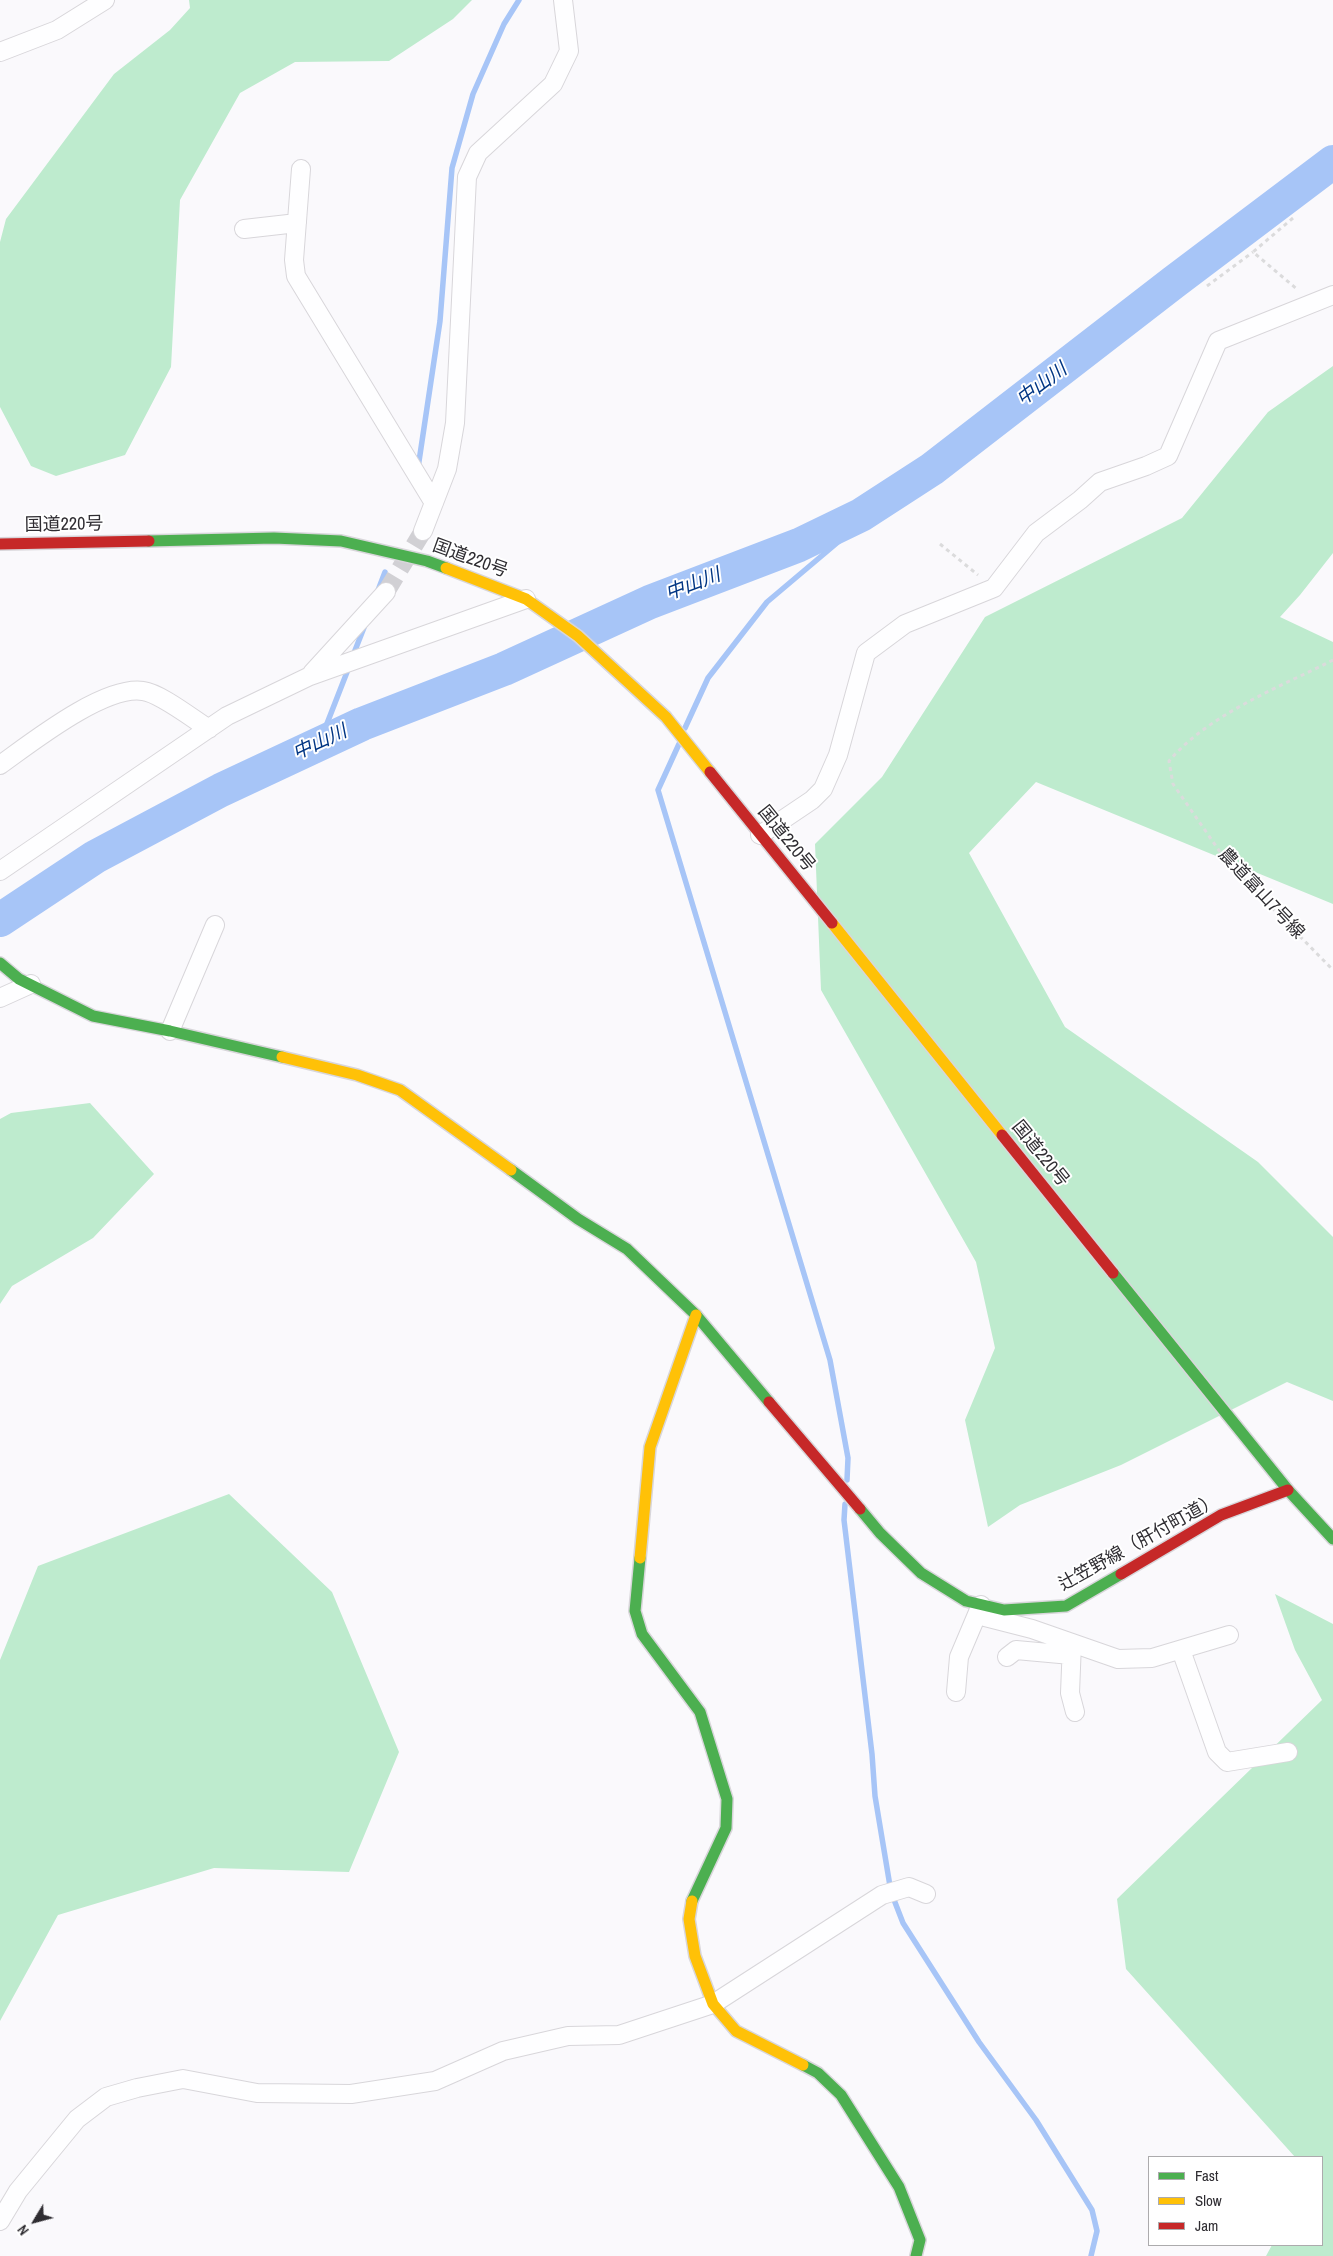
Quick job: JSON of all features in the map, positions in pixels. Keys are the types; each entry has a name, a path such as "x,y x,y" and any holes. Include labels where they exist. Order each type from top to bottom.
{"main road":[{"name":"国道220号","path":"0,544 274,538 341,541 427,561 526,599 578,636 666,717 1288,1490 1333,1539"},
{"name":"辻笠野線（肝付町道）","path":"4,967 19,979 93,1016 170,1030 357,1075 400,1090 578,1219 627,1249 696,1315 880,1533 922,1573 979,1610 1066,1606 1221,1515 1288,1490"},
{"path":"696,1315 650,1447 635,1612 642,1634 700,1712 727,1799 726,1828 693,1896 689,1919 695,1956 712,2004 736,2031 818,2072 841,2095 899,2187 920,2240 916,2256"}],"street":[{"path":"0,52 57,30 105,0"},
{"path":"423,531 447,469 455,423 467,177 478,153 554,84 568,51 563,0"},
{"path":"301,169 294,260 296,276 434,503"},
{"path":"244,229 297,223"},
{"path":"760,835 812,800 823,789 838,755 866,653 905,624 994,588 1036,534 1100,482 1168,456 1218,341 1333,295"},
{"path":"310,676 386,592"},
{"path":"0,871 227,716 310,676 526,599"},
{"path":"0,765 53,726 87,706 119,694 142,690 158,696 209,729"},
{"path":"170,1030 215,925"},
{"path":"0,998 31,984"},
{"path":"956,1692 959,1657 979,1610 1032,1629 1072,1649 1118,1660 1152,1658 1229,1635"},
{"path":"1007,1657 1016,1650 1072,1649"},
{"path":"1072,1649 1070,1693 1076,1712"},
{"path":"1181,1650 1216,1752 1227,1762 1288,1752"},
{"path":"0,2220 18,2191 77,2120 106,2097 137,2088 183,2080 258,2093 352,2094 435,2080 503,2051 568,2036 619,2035 712,2004 882,1895 909,1887 926,1894"}],"path":[{"path":"1207,286 1253,252 1293,218"},
{"path":"1253,252 1312,302"},
{"path":"940,544 994,588"},
{"name":"農道富山7号線","path":"1333,660 1216,720 1183,744 1169,761 1173,784 1227,862 1333,970"}],"green space":[{"path":"189,0 472,0 453,19 389,61 295,62 240,93 180,200 171,367 125,455 56,476 31,466 0,407 0,242 6,219 114,74 170,30 190,8"},
{"path":"1333,366 1333,553 1280,617 1333,642 1333,904 1036,782 969,853 1065,1027 1258,1162 1333,1237 1333,1401 1287,1382 1121,1465 1020,1505 988,1527 965,1420 995,1348 976,1262 821,990 815,844 882,777 985,617 1182,518 1268,412"},
{"path":"90,1103 154,1174 93,1238 12,1286 0,1304 0,1119 11,1113"},
{"path":"229,1494 332,1592 399,1752 349,1872 214,1868 58,1915 0,2021 0,1660 38,1566"},
{"path":"1275,1594 1333,1624 1333,2256 1266,2256 1271,2246 1323,2246 1323,2156 1294,2156 1126,1969 1117,1899 1322,1700 1295,1650"}],"waterway":[{"path":"418,468 440,321 452,168 473,94 504,24 519,0"},
{"name":"中山川","path":"0,920 95,857 221,790 362,724 504,669 650,602 799,545 861,515 932,469 1333,162"},
{"path":"685,728 708,678 767,602 844,537 861,515"},
{"path":"377,593 385,572"},
{"path":"352,658 365,625"},
{"path":"319,744 349,667"},
{"path":"679,744 658,790 830,1360 848,1458 847,1480"},
{"path":"845,1504 844,1520 872,1754 875,1796 891,1892 903,1923 979,2042 1036,2120 1092,2210 1097,2231 1091,2256"}],"tunnel":[{"path":"386,592 423,531"}],"traffic: fast":[{"path":"149,541 274,538 341,541 427,561 446,568"},
{"path":"0,963 19,979 93,1016 170,1031 282,1057"},
{"path":"511,1170 578,1219 627,1249 696,1315 769,1402"},
{"path":"1113,1273 1288,1490 1333,1539"},
{"path":"860,1509 880,1533 921,1573 966,1601 1004,1610 1066,1606 1121,1574"},
{"path":"640,1558 635,1611 642,1634 700,1712 727,1799 726,1828 692,1901"},
{"path":"803,2065 818,2073 841,2095 899,2187 920,2240 916,2256"}],"traffic: slow":[{"path":"446,568 526,599 578,636 666,717 710,772"},
{"path":"832,923 1002,1135"},
{"path":"282,1057 357,1075 400,1090 511,1170"},
{"path":"640,1558 650,1447 696,1315"},
{"path":"692,1901 689,1919 695,1956 713,2004 736,2031 803,2065"}],"traffic: jam":[{"path":"0,544 149,541"},
{"path":"710,772 832,923"},
{"path":"1002,1135 1113,1273"},
{"path":"769,1402 860,1509"},
{"path":"1121,1574 1221,1515 1288,1490"}]}
